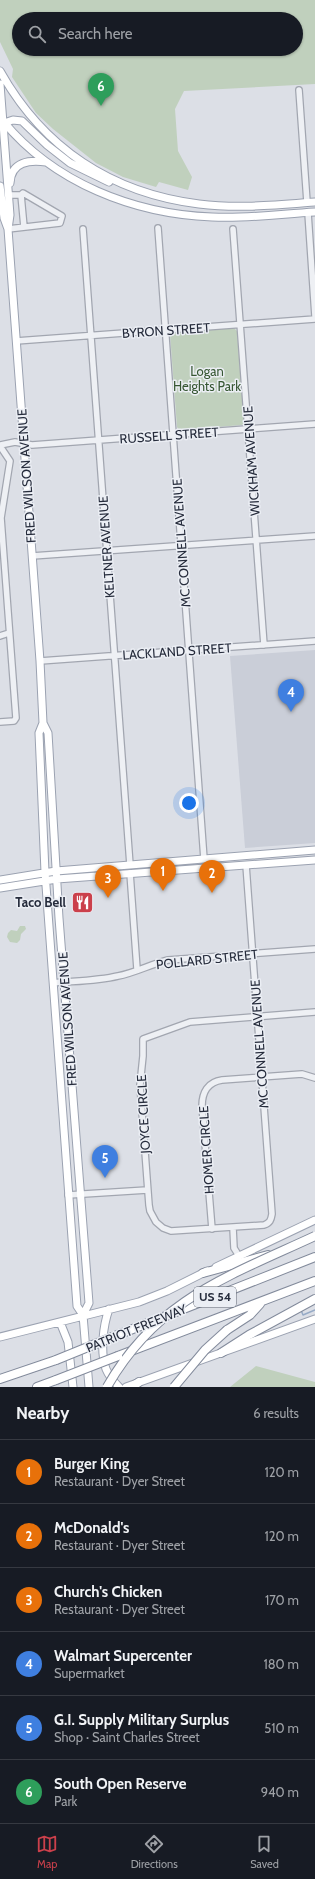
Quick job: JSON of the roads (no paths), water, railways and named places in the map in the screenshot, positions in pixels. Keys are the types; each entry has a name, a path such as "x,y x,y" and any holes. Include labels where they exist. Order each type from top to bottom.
{"highway":[{"path":"107,1387 136,1344 181,1303 210,1284 315,1236"},
{"path":"203,1273 315,1240"},
{"name":"PATRIOT FREEWAY","path":"0,1379 56,1360 315,1257"},
{"name":"PATRIOT FREEWAY","path":"37,1387 261,1303 315,1281"},
{"path":"221,1353 249,1335 315,1299"},
{"path":"174,1387 205,1350 227,1330 250,1315 261,1303"},
{"path":"132,1387 139,1382"}],"main road":[{"path":"0,71 24,108 54,140 87,166 131,188"},
{"name":"FRED WILSON AVENUE","path":"0,84 1,121 9,195 10,215 8,230 40,661 43,723 48,733 56,871 89,1303 83,1316"},
{"path":"1,121 13,120 22,122 47,145 70,163 104,180 164,197 200,204 239,206 315,202"},
{"path":"1,121 46,162 90,188 134,204 162,211 212,217 242,217 311,212"},
{"path":"9,195 10,180 14,170 20,164 33,160 46,162"},
{"name":"FRED WILSON AVENUE","path":"0,186 4,218 8,230"},
{"name":"FRED WILSON AVENUE","path":"43,723 39,733 45,880 77,1306 83,1316 89,1387"},
{"path":"0,880 45,872 315,850"},
{"path":"246,865 247,861 266,857 270,854"},
{"path":"182,870 191,865 203,864 204,859"},
{"path":"0,888 45,880 315,860"},
{"path":"130,873 130,870 133,868 141,868 150,864"},
{"path":"0,1337 147,1299 315,1220"},
{"path":"74,1254 85,1255"},
{"path":"109,1309 103,1330 105,1365 109,1376 119,1387"},
{"path":"126,1387 315,1319"},
{"path":"60,1322 68,1342 73,1387"}],"street":[{"path":"299,90 306,202"},
{"path":"8,230 60,223 62,216 27,194 9,195"},
{"path":"21,195 24,227"},
{"path":"311,212 315,317"},
{"name":"MC CONNELL AVENUE","path":"158,228 204,859"},
{"name":"KELTNER AVENUE","path":"83,229 130,865"},
{"name":"WICKHAM AVENUE","path":"234,229 264,645"},
{"name":"BYRON STREET","path":"16,341 315,317"},
{"name":"RUSSELL STREET","path":"0,445 15,442 32,445 315,424"},
{"path":"0,445 10,461 1,513 16,718 14,721 0,722"},
{"path":"32,556 107,552 315,536"},
{"path":"0,636 9,633"},
{"name":"LACKLAND STREET","path":"40,661 315,641"},
{"name":"MC CONNELL AVENUE","path":"246,865 272,1214 269,1223"},
{"path":"130,873 137,969"},
{"name":"POLLARD STREET","path":"53,983 110,978 124,975 137,969 168,960 315,949"},
{"name":"JOYCE CIRCLE","path":"269,1223 264,1225 178,1232 163,1228 156,1222 150,1211 147,1190 140,1085 143,1039 190,1022 315,1012"},
{"name":"HOMER CIRCLE","path":"212,1230 202,1106 204,1093 211,1083 218,1080 302,1074 315,1078"},
{"path":"68,1195 147,1190"},
{"path":"233,1228 234,1248 239,1256"},
{"path":"0,1333 19,1332"}],"waterway":[{"path":"301,1310 303,1315 315,1310"}],"place":[{"name":"South Open Reserve","path":"101,106"},
{"name":"Walmart Supercenter","path":"291,712"},
{"name":"Burger King","path":"163,891"},
{"name":"McDonald's","path":"212,893"},
{"name":"Church's Chicken","path":"108,898"},
{"name":"Taco Bell","path":"82,902"},
{"name":"G.I. Supply Military Surplus","path":"105,1178"}],"park label":[{"name":"Logan Heights Park","path":"207,378"}]}
